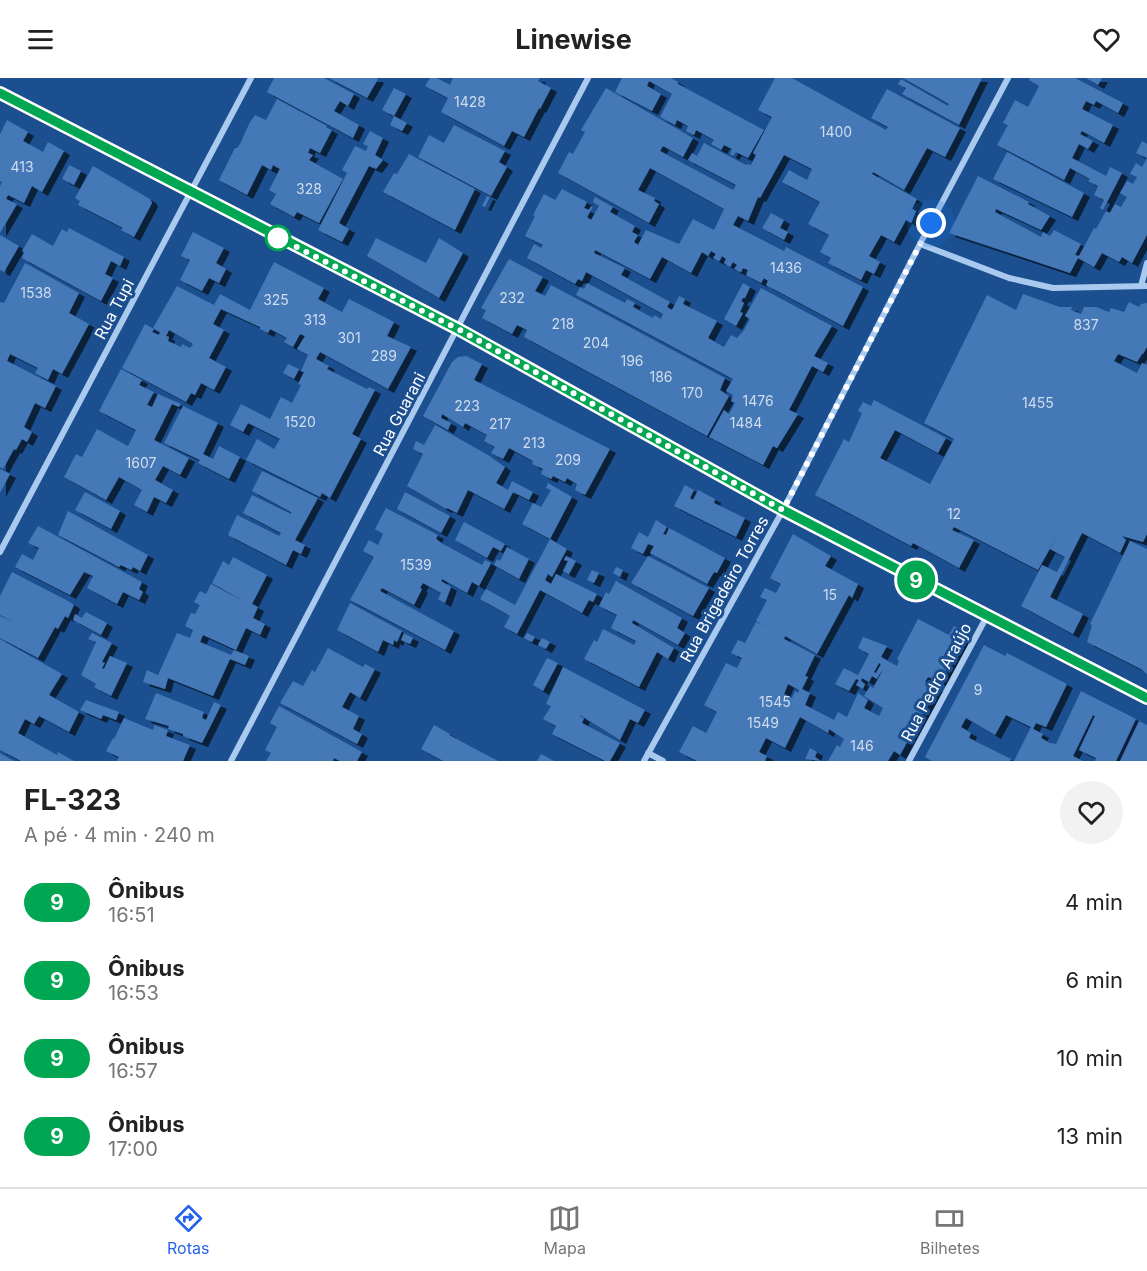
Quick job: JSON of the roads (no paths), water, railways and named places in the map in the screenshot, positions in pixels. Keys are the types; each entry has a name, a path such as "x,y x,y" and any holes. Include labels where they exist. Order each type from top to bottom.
{"street":[{"name":"Rua Tupi","path":"0,552 251,78"},
{"name":"Rua Guarani","path":"231,761 588,78"},
{"name":"Rua Brigadeiro Torres","path":"644,761 783,510 1008,78"},
{"path":"0,93 458,329 783,510 1147,698"},
{"path":"920,244 1009,278 1053,288 1144,286 1147,262"},
{"name":"Rua Pedro Araújo","path":"909,761 987,616"},
{"path":"648,753 663,761"}]}
